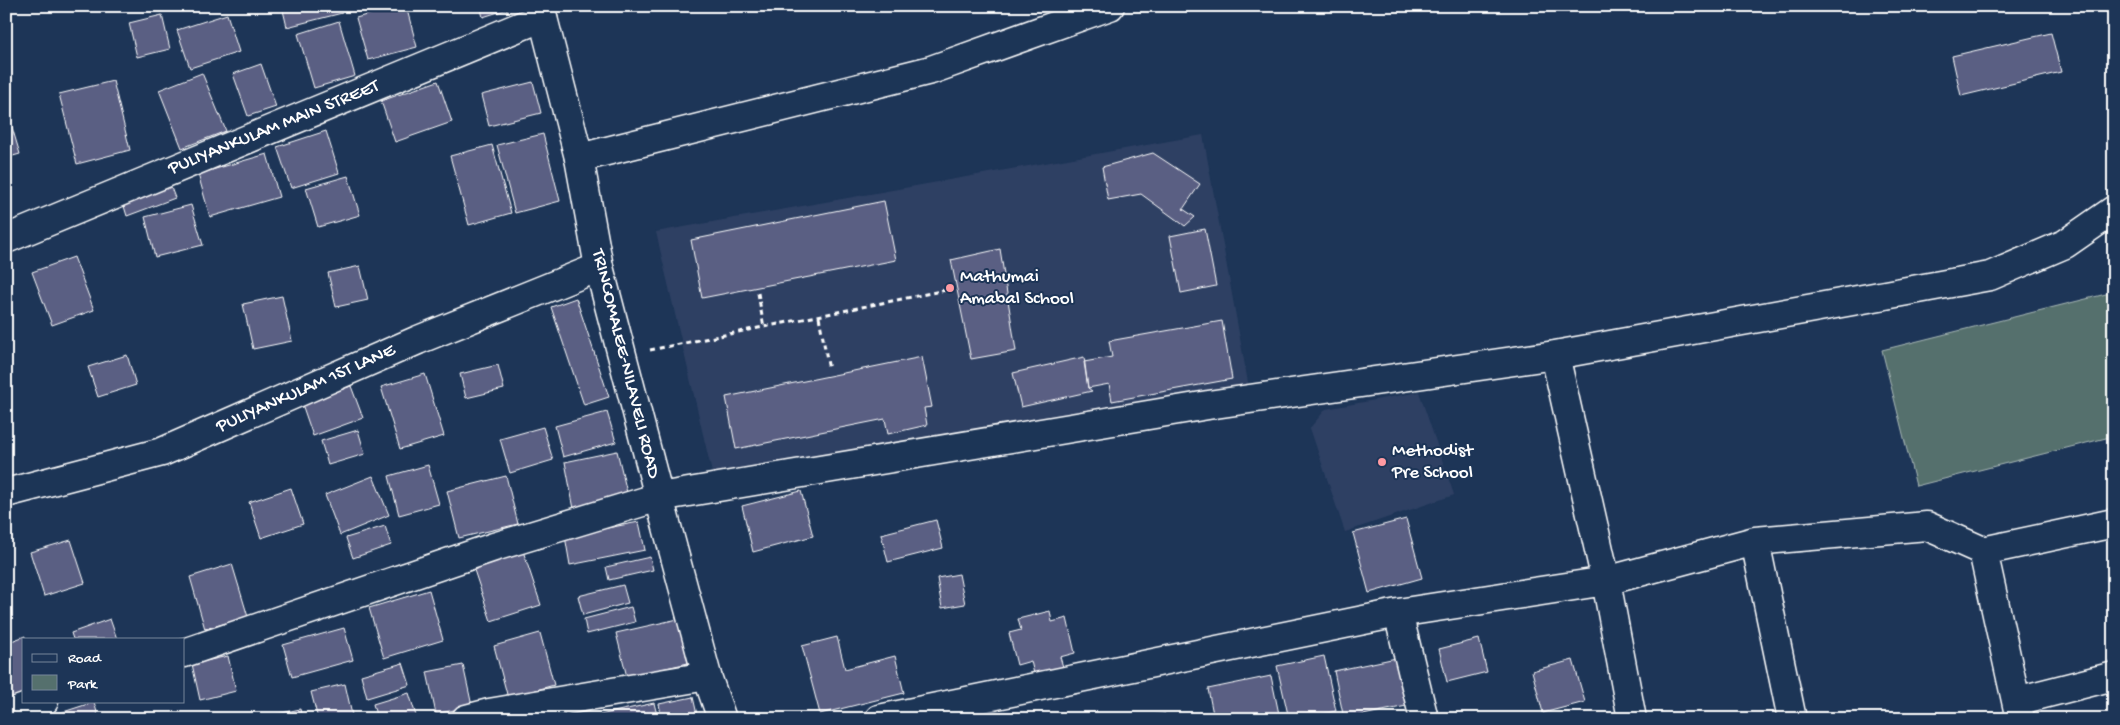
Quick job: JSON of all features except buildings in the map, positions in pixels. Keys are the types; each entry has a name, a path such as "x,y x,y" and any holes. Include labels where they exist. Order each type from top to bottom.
{"street":[{"path":"579,158 931,70 1110,6"},
{"name":"TRINCOMALEE-NILAVELI ROAD","path":"541,12 579,158 599,268 623,355 658,497 707,676 722,719"},
{"name":"PULIYANKULAM MAIN STREET","path":"6,239 541,12"},
{"path":"185,653 494,547 658,497 1208,405 1555,355 1990,276 2065,244 2114,210"},
{"name":"PULIYANKULAM 1ST LANE","path":"6,493 162,452 418,340 599,268"},
{"path":"1555,355 1606,581 1632,719"},
{"path":"879,719 1398,613 1606,581 1754,541 1927,526 1983,551 2114,523"},
{"path":"1754,541 1792,719"},
{"path":"1983,551 2018,710 2114,676"},
{"path":"1398,613 1424,719"},
{"path":"466,719 489,713 707,676"},
{"path":"11,713 41,702"}],"path":[{"path":"623,355 946,290"},
{"path":"758,293 764,328"},
{"path":"819,316 829,370"}],"shaded area":[{"name":"Mathumai Amabal School","path":"1203,135 1249,388 713,477 656,232"},
{"name":"Methodist Pre School","path":"1419,392 1454,495 1345,532 1310,428 1326,409"}],"green space":[{"path":"2114,292 2114,436 1916,486 1882,350"}],"place":[{"name":"Mathumai Amabal School","path":"950,288"},
{"name":"Methodist Pre School","path":"1382,462"}]}
